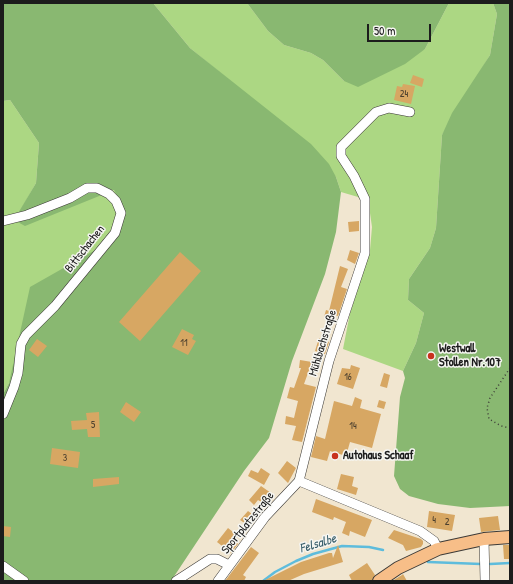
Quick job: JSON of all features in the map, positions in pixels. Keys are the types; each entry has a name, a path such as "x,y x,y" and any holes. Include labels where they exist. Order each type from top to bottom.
{"main road":[{"path":"379,581 398,568 438,549 484,539 510,537"}],"street":[{"name":"Mühlbachstraße","path":"299,481 329,361 365,253 365,199 354,176 341,156 341,147 376,112 389,108 410,112"},
{"name":"Bittschachen","path":"3,221 27,215 70,198 87,188 97,188 109,194 116,201 121,213 115,233 55,306 26,335 21,344 18,373 14,388 3,414"},
{"path":"299,481 420,531 434,541 438,549"},
{"name":"Sportplatzstraße","path":"218,581 265,517 299,481"},
{"path":"484,539 485,581"},
{"path":"176,581 210,559 217,559 229,565"},
{"path":"3,566 24,581"}],"path":[{"path":"510,368 490,398 487,408 489,418 501,426 510,428"}],"green space":[{"path":"3,3 153,3 190,48 311,144 329,164 336,177 341,192 336,232 325,274 292,361 269,438 244,471 171,581 3,581 3,394 9,383 30,287 113,240 126,213 114,190 25,226 14,220 36,183 39,143 10,100 3,101"},
{"path":"153,3 247,3 268,31 284,45 311,53 323,60 344,81 425,49 449,3 493,3 497,14 490,55 442,135 436,228 430,248 409,279 408,300 424,313 416,343 403,371 343,349 350,313 370,250 372,227 369,206 358,197 341,192 336,177 229,80 190,48"},
{"path":"247,3 449,3 425,49 405,64 358,87 344,81 323,60 311,53 284,45 268,31"},
{"path":"493,3 510,3 510,506 470,508 438,504 409,496 400,489 394,476 400,397 405,378 403,371 416,343 424,313 408,300 409,279 430,248 436,228 442,135 452,113 490,55 497,14"},
{"path":"10,100 39,143 36,183 15,220 115,190 126,213 113,240 9,383 3,394 3,101"}],"building":[{"path":"413,75 424,79 422,87 410,83"},
{"path":"403,84 415,86 411,104 394,100 397,86 402,87"},
{"path":"359,221 359,231 349,232 348,222"},
{"path":"350,250 359,253 355,264 347,260"},
{"path":"180,252 201,271 140,341 119,322"},
{"path":"340,266 348,269 341,287 347,289 338,316 335,315 333,320 324,317 326,310 329,311"},
{"path":"182,329 194,335 192,339 196,341 188,355 172,347"},
{"path":"319,338 329,342 325,354 315,351"},
{"path":"37,339 47,346 38,357 29,350"},
{"path":"300,360 312,362 304,384 316,387 302,442 292,440 296,426 285,424 286,416 294,418 298,401 287,398 290,387 294,388 301,368 299,368"},
{"path":"351,365 360,368 353,389 337,384 342,368 350,369"},
{"path":"384,373 390,375 387,388 380,386"},
{"path":"355,397 362,400 360,408 381,414 372,448 350,442 346,456 330,451 327,461 311,457 316,436 325,439 334,401 352,406"},
{"path":"379,400 386,402 384,409 377,407"},
{"path":"126,402 141,412 134,422 120,412"},
{"path":"99,412 100,437 88,437 87,429 72,430 71,421 87,420 86,413"},
{"path":"52,448 80,452 78,468 50,464"},
{"path":"287,461 296,468 288,483 278,473"},
{"path":"261,468 270,474 264,485 248,476 251,470 258,473"},
{"path":"341,474 354,477 352,486 358,488 356,495 337,489"},
{"path":"119,477 119,484 93,487 93,479"},
{"path":"261,486 271,493 263,503 258,500 254,505 249,500"},
{"path":"316,499 372,520 365,537 350,531 349,536 342,533 346,522 334,517 333,520 312,512"},
{"path":"248,511 256,517 249,526 240,520"},
{"path":"429,511 455,515 452,531 427,527"},
{"path":"498,516 500,530 481,532 479,518"},
{"path":"3,526 11,527 10,537 3,536"},
{"path":"228,528 238,536 234,540 238,544 231,553 217,542"},
{"path":"394,530 421,539 423,544 421,547 406,551 403,545 388,538"},
{"path":"338,545 343,562 304,574 288,581 263,581 301,562 329,553 332,553 333,558"},
{"path":"503,545 510,545 510,559 504,559"},
{"path":"251,547 259,553 243,575 246,577 244,581 225,581"},
{"path":"367,563 375,575 372,581 352,581 349,575"},
{"path":"403,574 407,581 392,581 402,575"}],"waterway":[{"name":"Felsalbe","path":"263,581 275,572 296,561 313,554 342,546 369,547 383,550"},
{"name":"Felsalbe","path":"428,562 481,564"},
{"name":"Felsalbe","path":"490,564 510,563"}],"place":[{"name":"Westwall Stollen Nr.107","path":"431,356"},
{"name":"Autohaus Schaaf","path":"335,456"}]}
